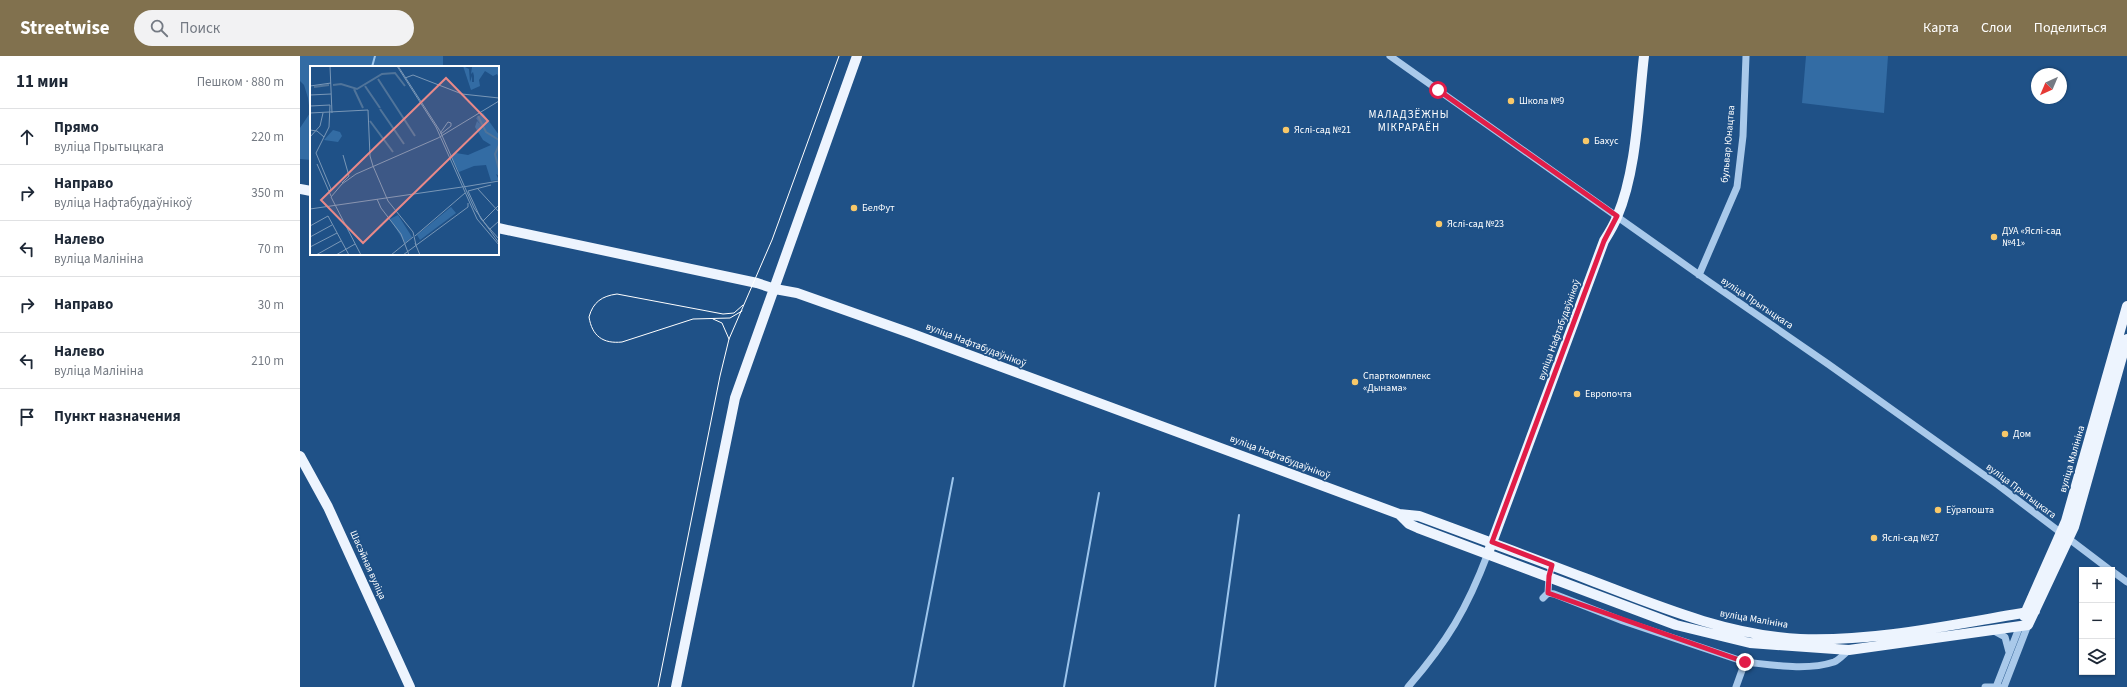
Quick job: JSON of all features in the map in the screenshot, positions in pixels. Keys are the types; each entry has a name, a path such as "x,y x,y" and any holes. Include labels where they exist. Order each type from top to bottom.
{"main road":[{"path":"676,687 735,398 776,289 857,56"},
{"path":"1617,216 1626,189 1637,127 1644,56"},
{"path":"300,189 310,191"},
{"name":"вуліца Нафтабудаўнікоў","path":"1398,514 1412,526 1488,553 1604,241 1617,216"},
{"name":"вуліца Нафтабудаўнікоў","path":"499,228 757,283 776,289 797,293 904,330 1398,514 1419,516 1492,542"},
{"name":"вуліца Малініна","path":"2065,537 2127,306"},
{"name":"вуліца Малініна","path":"2023,627 2065,537 2127,339"},
{"name":"Шасэйная вуліца","path":"300,456 328,507 410,687"},
{"name":"вуліца Малініна","path":"1492,542 1688,617 1736,629 1799,639 1844,639 1956,625 2030,612"},
{"path":"1488,553 1676,625 1750,643 1849,650 2023,627"}],"street":[{"name":"вуліца Прытыцкага","path":"1390,56 1998,485 2106,567"},
{"name":"бульвар Юнацтва","path":"1699,275 1737,187 1744,136 1746,56"},
{"path":"1408,687 1453,630 1465,607 1488,553"},
{"path":"1552,565 1546,596 1745,662 1769,665 1814,666 1836,661 1849,650"},
{"name":"вуліца Прытыцкага","path":"2115,574 2127,582"},
{"path":"1985,687 1997,687 2009,652 2023,627"},
{"path":"2004,687 2023,627"},
{"path":"1994,631 2005,637 2009,652"},
{"path":"1736,687 1745,662"}],"shaded area":[{"path":"300,56 443,56 443,66 310,66 310,113 304,85 300,81"},
{"path":"1806,56 1888,56 1884,113 1802,103"},
{"path":"310,113 310,160 300,159 300,128"}],"waterway":[{"path":"372,66 375,56"},
{"path":"913,687 953,478"},
{"path":"1064,687 1099,493"},
{"path":"1215,687 1239,515"}],"tram line":[{"path":"658,687 720,376 729,339 772,240 839,56"},
{"path":"742,311 730,318 693,319 622,342 609,342 596,334 590,324 589,317 593,307 599,301 607,296 617,294 723,314 734,313 743,305"},
{"path":"713,319 722,323 729,339"}],"place":[{"name":"Школа №9","path":"1511,101"},
{"name":"Яслі-сад №21","path":"1286,130"},
{"name":"Бахус","path":"1586,141"},
{"name":"БелФут","path":"854,208"},
{"name":"Яслі-сад №23","path":"1439,224"},
{"name":"ДУА «Яслі-сад №41»","path":"1994,237"},
{"name":"Спарткомплекс «Дынама»","path":"1355,382"},
{"name":"Европочта","path":"1577,394"},
{"name":"Дом","path":"2005,434"},
{"name":"Еўрапошта","path":"1938,510"},
{"name":"Яслі-сад №27","path":"1874,538"}],"district":[{"name":"МАЛАДЗЁЖНЫ МІКРАРАЁН","path":"1409,120"}],"route":[{"path":"1438,90 1617,216 1604,241 1492,542 1552,565 1549,576 1548,593 1623,621 1745,662"}]}
